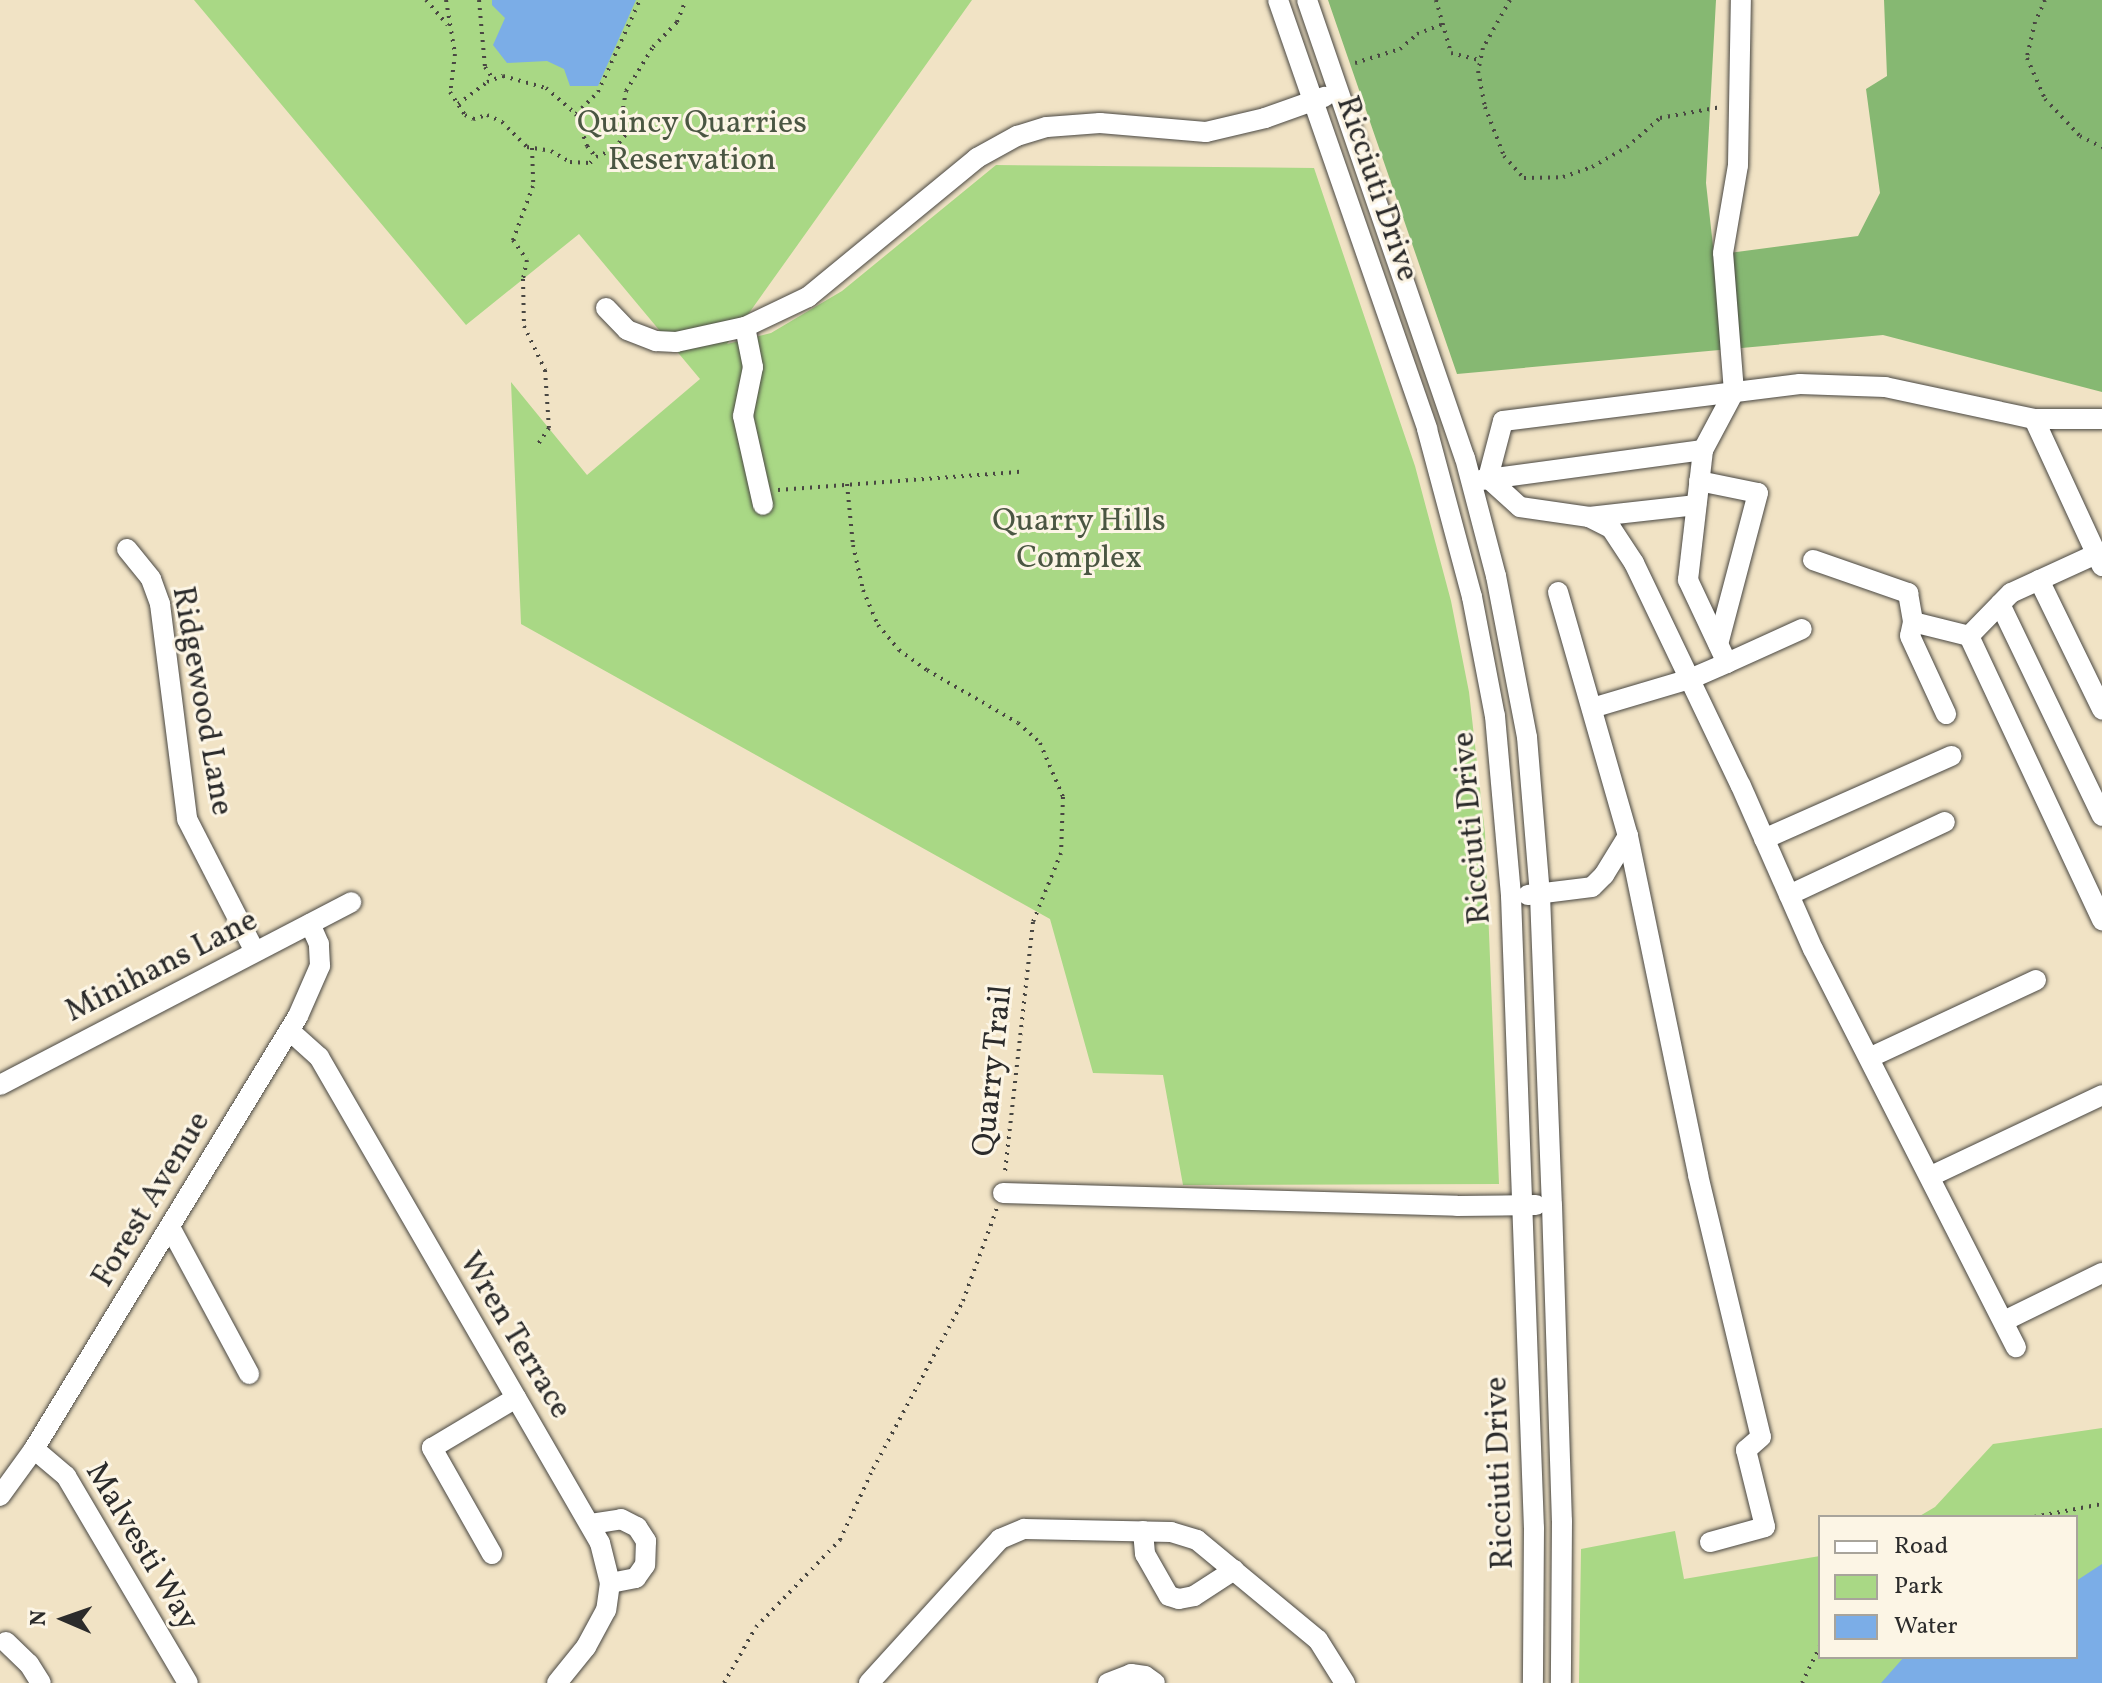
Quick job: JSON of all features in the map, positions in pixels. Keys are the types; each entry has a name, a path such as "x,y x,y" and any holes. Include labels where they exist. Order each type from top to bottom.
{"street":[{"name":"Ricciuti Drive","path":"1278,0 1409,375 1445,489 1472,597 1495,716 1511,896 1534,1528 1533,1683"},
{"name":"Ricciuti Drive","path":"1307,0 1440,377 1480,480 1522,706 1533,791 1540,895 1562,1521 1561,1683"},
{"path":"1723,653 1688,580 1703,450 1734,392 1723,253 1738,165 1741,0"},
{"path":"606,308 627,330 656,341 676,342 745,327 808,297 964,168 1017,136 1047,127 1100,123 1206,132 1339,92"},
{"path":"745,327 753,367 743,416 761,499"},
{"path":"1480,480 1503,421 1817,383 1868,384 2034,419 2102,419"},
{"path":"1969,636 2011,593 2099,560 2034,419"},
{"path":"1445,489 1480,480 1703,450"},
{"path":"1480,480 1520,507 1589,517 1696,505"},
{"path":"1699,481 1758,493 1723,653"},
{"path":"1589,517 1611,528 1634,563 1821,964 2016,1347"},
{"name":"Ridgewood Lane","path":"127,549 151,579 160,604 187,819 255,952"},
{"path":"1813,560 1908,593 1913,622 1910,636 1946,714"},
{"path":"2039,580 2102,709"},
{"path":"1558,592 1628,836 1698,1175 1761,1437 1746,1450 1765,1527 1710,1542"},
{"path":"2000,604 2102,816"},
{"path":"1913,622 1969,636"},
{"path":"1592,708 1690,679 1723,653 1802,629"},
{"path":"1969,636 2102,920"},
{"path":"1764,839 1951,756"},
{"path":"1789,895 1945,822"},
{"path":"1511,896 1592,887 1604,875 1628,836"},
{"name":"Minihans Lane","path":"0,1085 351,902"},
{"name":"Forest Avenue","path":"3,1487 34,1449 290,1031 320,966 319,944 310,924"},
{"path":"1871,1057 2036,980"},
{"name":"Wren Terrace","path":"290,1031 319,1057 591,1524 605,1556 610,1583 600,1623 557,1683"},
{"path":"1931,1176 2102,1095"},
{"path":"1003,1193 1552,1205"},
{"path":"170,1227 249,1374"},
{"path":"2004,1321 2102,1273"},
{"path":"492,1554 432,1448 516,1398"},
{"name":"Malvesti Way","path":"34,1449 66,1476 188,1683"},
{"path":"591,1524 621,1519 637,1527 646,1541 645,1565 636,1578 610,1583"},
{"path":"1143,1531 1145,1554 1169,1596 1179,1599 1194,1596 1234,1570"},
{"path":"869,1683 1000,1539 1012,1532 1143,1531 1185,1534 1197,1540 1318,1640 1345,1683"},
{"path":"6,1642 29,1664 41,1683"},
{"path":"1108,1683 1131,1674 1145,1676 1155,1683"}],"path":[{"path":"426,0 450,27"},
{"path":"446,0 455,54 450,92 465,115 473,119 487,115 502,122 532,148 551,151 570,162 590,163 614,149 627,133 623,108 626,91 653,47 677,22 686,0"},
{"path":"479,0 485,67 493,79"},
{"path":"576,114 598,92 640,0"},
{"path":"1436,0 1451,53 1480,60"},
{"path":"1510,0 1483,48 1478,71 1485,107 1504,156 1524,178 1563,177 1592,167 1627,147 1660,118 1705,108 1739,107"},
{"path":"2045,0 2035,22 2027,58 2045,99 2080,136 2102,147"},
{"path":"1355,63 1400,49 1417,34 1441,25"},
{"path":"458,104 493,79 503,76 546,88 576,114 587,146 596,157"},
{"path":"532,148 533,186 513,240 527,260 523,279 524,326 545,370 549,428 537,446"},
{"path":"761,499 790,487 1020,472"},
{"name":"Quarry Trail","path":"724,1683 756,1627 840,1540 873,1469 963,1301 1003,1193 1033,922 1061,853 1063,797 1040,743 1018,723 927,670 899,650 878,625 863,590 853,545 847,484"},
{"path":"2044,1515 2102,1504"},
{"path":"1802,1683 1818,1650"}],"green space":[{"name":"Quarry Hills Complex","path":"194,0 972,0 727,344 771,333 842,291 996,165 1314,168 1415,466 1451,601 1469,692 1485,833 1499,1184 1183,1185 1163,1075 1093,1073 1050,919 521,624 511,382 587,475 700,379 579,234 466,325"},
{"path":"1328,0 1716,0 1706,183 1714,255 1858,236 1880,193 1866,89 1887,76 1884,0 2102,0 2102,392 1883,335 1457,374"},
{"path":"2102,1428 2102,1683 1579,1683 1581,1549 1675,1531 1684,1579 1818,1556 1818,1659 2078,1659 2078,1515 1921,1515 1935,1507 1993,1444"}],"water":[{"path":"492,0 636,0 598,86 570,86 564,69 547,61 507,63 493,45 505,18 492,5"},
{"path":"2102,1564 2102,1683 1881,1683 1902,1659 2078,1659 2078,1580"}],"park label":[{"name":"Quincy Quarries Reservation","path":"692,144"}]}
